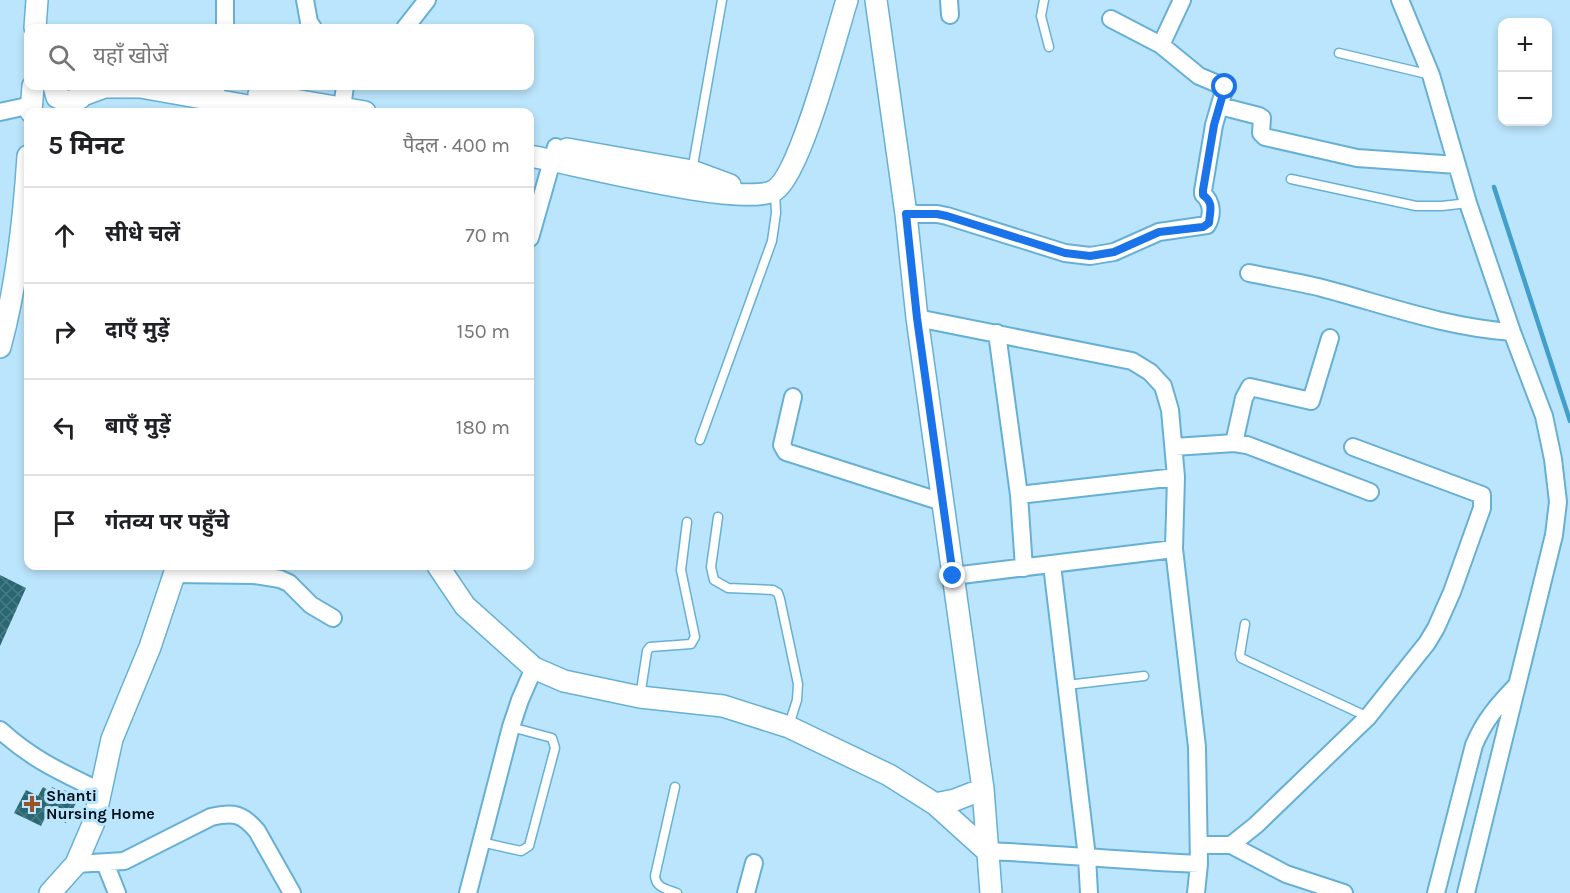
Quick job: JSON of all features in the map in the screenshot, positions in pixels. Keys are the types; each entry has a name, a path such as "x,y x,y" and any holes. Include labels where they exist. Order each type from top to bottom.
{"street":[{"path":"35,24 37,0"},
{"path":"225,0 225,24"},
{"path":"305,0 310,24"},
{"path":"408,24 427,0"},
{"path":"534,156 554,154 765,193 787,178 800,153 847,0"},
{"path":"876,0 906,214 917,318 983,789 991,893"},
{"path":"1161,45 1182,0"},
{"path":"1400,0 1431,75 1468,203 1512,332 1544,416 1553,459 1557,502 1554,535 1466,893"},
{"path":"906,214 947,216 1065,253 1090,256 1114,252 1159,232 1203,227 1209,223 1210,202 1203,195 1203,190 1214,125 1225,91 1223,85 1192,72 1161,45 1111,19"},
{"path":"0,112 32,101 51,90"},
{"path":"55,90 62,100 68,102 84,98 99,90"},
{"path":"157,90 259,108"},
{"path":"235,90 331,108"},
{"path":"342,108 344,90"},
{"path":"1220,106 1262,118 1261,133 1265,137 1357,158 1457,165"},
{"path":"534,144 554,154"},
{"path":"534,224 554,154"},
{"path":"0,347 11,300 24,203"},
{"path":"1249,273 1318,287 1433,321 1468,328 1512,332"},
{"path":"917,318 1132,361 1150,372 1163,386 1170,410 1174,447 1176,477 1174,549 1197,747 1199,864 1196,893"},
{"path":"997,333 1019,495 1024,568"},
{"path":"1234,443 1244,398 1250,387 1311,401 1330,338"},
{"path":"793,397 782,445 786,452 942,502"},
{"path":"1174,447 1234,443 1246,445 1370,492"},
{"path":"1231,845 1265,817 1368,717 1427,643 1452,592 1482,508 1482,495 1478,492 1353,447"},
{"path":"1019,495 1176,477"},
{"path":"953,576 1174,549"},
{"path":"1052,565 1087,856 1089,893"},
{"path":"50,893 76,864 94,822 112,740 150,647 175,570 280,579 289,584 311,605 333,618"},
{"path":"442,570 465,606 534,668 564,681 640,697 723,706 789,727 889,775 935,804 987,851 1199,864"},
{"path":"468,893 511,727 534,668"},
{"path":"1436,893 1474,745 1490,714 1517,684"},
{"path":"0,730 27,754 100,791"},
{"path":"935,804 955,800 983,789"},
{"path":"76,864 124,861 211,817 238,814 250,822 257,831 292,893"},
{"path":"1199,845 1231,845 1286,874 1344,893"},
{"path":"105,862 117,893"},
{"path":"746,893 754,862"}],"lane":[{"path":"690,180 722,0"},
{"path":"1044,0 1041,16 1049,47"},
{"path":"1339,52 1431,75"},
{"path":"1291,179 1416,206 1468,203"},
{"path":"700,440 772,241 776,213 765,193"},
{"path":"718,517 711,567 714,580 728,588 773,590 778,593 798,684 797,700 789,727"},
{"path":"640,697 647,651 650,647 691,644 694,641 681,570 687,522"},
{"path":"1245,624 1240,654 1246,662 1368,717"},
{"path":"1067,685 1144,676"},
{"path":"481,842 520,850 529,846 555,748 552,738 511,727"},
{"path":"675,787 655,882 677,893"}],"building":[{"path":"0,575 26,588 0,646"},
{"path":"43,787 50,791 52,787 63,792 64,790 79,797 66,823 47,814 41,826 14,813 26,790 38,796"}],"waterway":[{"path":"1494,187 1570,421"}],"place":[{"name":"Shanti Nursing Home","path":"32,804"}],"route":[{"path":"953,576 917,318 906,214 947,216 1079,256 1114,252 1167,230 1203,227 1209,223 1210,202 1203,195 1203,190 1214,125 1225,87"}]}
